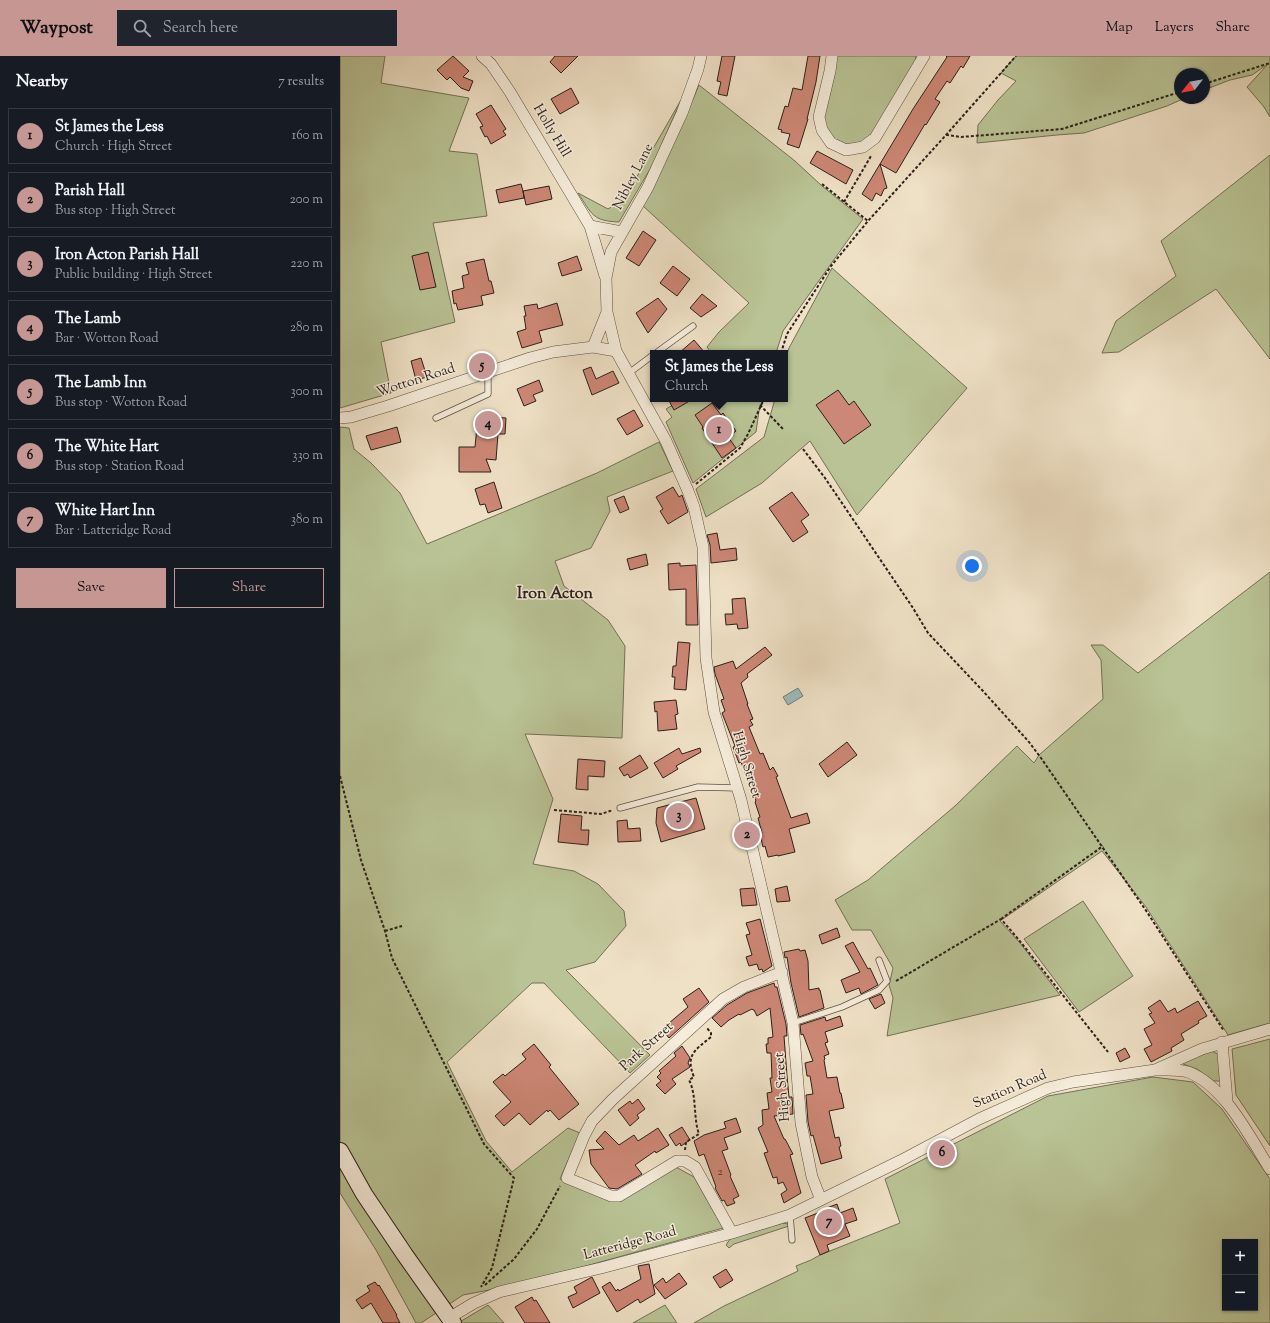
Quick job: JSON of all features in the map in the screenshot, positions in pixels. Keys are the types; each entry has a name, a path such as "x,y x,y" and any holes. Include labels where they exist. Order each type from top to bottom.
{"main road":[{"path":"340,1150 364,1194 448,1322"}],"street":[{"name":"Holly Hill","path":"482,56 491,64 507,86 590,226 606,278"},
{"name":"Nibley Lane","path":"616,350 607,312 606,278 610,252 648,187 682,113 698,69 701,56"},
{"path":"832,56 830,71 818,117 822,130 831,143 846,150 863,147 875,138 924,56"},
{"path":"590,226 622,232"},
{"name":"Nibley Lane","path":"593,347 607,312"},
{"name":"Wotton Road","path":"340,418 350,417 388,406 553,352 593,347 616,350"},
{"name":"High Street","path":"616,350 666,441 694,507 703,547 706,658 714,712 738,788 782,972 793,1023 801,1123 812,1177 821,1200"},
{"name":"Park Street","path":"567,1178 584,1136 592,1121 614,1099 723,999 744,987 782,972"},
{"name":"Station Road","path":"821,1200 980,1119 1048,1088 1073,1082 1155,1070 1202,1049 1270,1029"},
{"path":"1226,1041 1226,1101"},
{"path":"1155,1070 1187,1072 1206,1081 1226,1101 1270,1169"},
{"path":"567,1178 611,1196 619,1196 677,1161 685,1161 696,1167 732,1233"},
{"name":"Latteridge Road","path":"448,1322 474,1302 499,1292 601,1268 732,1233 790,1215 821,1200"}],"lane":[{"path":"660,350 693,326"},
{"path":"629,373 650,357"},
{"path":"436,418 488,394 488,373"},
{"path":"620,808 698,787 738,788"},
{"path":"793,1023 842,1007 879,990 887,981 879,960"},
{"path":"790,1215 792,1240"}],"path":[{"path":"782,350 787,334 831,266 868,221 1016,56"},
{"path":"1210,82 1270,63"},
{"path":"946,135 948,134 961,138 1062,129 1174,94"},
{"path":"844,202 874,152 870,142"},
{"path":"822,184 868,221"},
{"path":"695,485 740,448 762,402"},
{"path":"760,405 783,429"},
{"path":"802,449 825,478 849,513 913,608 928,633 1029,742 1103,846 1226,1041"},
{"path":"340,776 361,860 385,931 392,958 484,1144 514,1178 492,1268 480,1290 514,1259 537,1229 560,1184 567,1178"},
{"path":"554,810 601,814 620,808"},
{"path":"879,990 1000,919 1103,846"},
{"path":"1000,919 1019,940 1108,1052"},
{"path":"385,931 402,926"},
{"path":"686,1142 699,1134 696,1122 692,1086 689,1080 694,1077 691,1071 690,1062 692,1053 711,1037 711,1033 706,1026"}],"green space":[{"path":"340,56 385,56 381,83 469,98 449,151 477,154 487,216 433,223 455,322 381,342 391,393 340,408"},
{"path":"836,56 916,56 915,62 871,137 856,146 840,144 830,136 824,126 824,110"},
{"path":"1016,56 1270,56 1270,117 1264,107 1247,87 1268,64 1252,75 1230,80 1210,88 1210,68 1174,68 1174,103 1167,106 1084,133 977,143 978,125 998,100 1016,81 1001,73"},
{"path":"699,85 795,161 822,186 863,219 783,331 777,350 709,350 707,347 719,332 749,303 643,206 686,116"},
{"path":"681,100 653,164 619,222 598,218 590,211 578,193 608,209 624,199"},
{"path":"1270,155 1270,359 1216,289 1119,352 1102,353 1116,321 1176,276 1161,241"},
{"path":"832,268 967,388 857,515 810,441 762,483 706,517 696,489 764,437 774,402 788,402 789,348"},
{"path":"678,402 762,402 756,432 693,483 666,422 672,417 666,409"},
{"path":"340,427 349,428 354,449 371,463 400,493 427,544 597,473 659,442 673,471 607,497 610,511 591,548 555,561 564,586 608,620 625,646 622,738 525,734 553,799 533,864 574,871 598,884 624,911 626,926 595,962 566,970 650,1055 630,1073 544,983 532,983 447,1062 486,1141 512,1172 568,1128 580,1133 560,1179 610,1201 676,1167 694,1177 723,1228 575,1269 463,1295 421,1323 416,1323 376,1250 340,1193"},
{"path":"1270,572 1270,1023 1228,1035 1146,907 1102,851 1000,921 1020,943 1060,995 887,1036 893,998 889,985 893,968 871,930 852,930 835,900 868,880 955,806 1017,746 1034,763 1039,755 1103,699 1101,660 1091,645 1103,645 1138,673"},
{"path":"1083,901 1133,976 1079,1012 1024,939"},
{"path":"1270,1039 1270,1146 1236,1095 1232,1049"},
{"path":"1212,1051 1219,1055 1220,1081 1214,1081 1197,1069 1183,1064 1183,1062"},
{"path":"1153,1077 1193,1082 1222,1109 1270,1179 1270,1323 694,1323 724,1306 798,1271 796,1266 900,1223 885,1179 1048,1096"},
{"path":"783,1223 788,1224 789,1226 734,1244 729,1248 726,1245 730,1239"},
{"path":"488,1305 504,1323 458,1323"},
{"path":"665,1305 677,1323 633,1323"}],"water":[{"path":"798,688 803,696 788,705 783,697"}],"building":[{"path":"453,56 469,71 463,77 473,81 469,91 461,88 450,77 447,80 437,70"},
{"path":"555,56 578,56 561,73 550,62"},
{"path":"722,56 735,56 727,96 718,94 721,82 717,81"},
{"path":"808,56 820,56 808,119 799,148 787,144 790,134 781,132 782,130 778,129 785,106 788,107 793,88 802,90"},
{"path":"946,56 970,56 963,68 961,66 950,83 947,81 935,99 940,102 896,173 880,164 913,109 947,57"},
{"path":"571,88 579,103 560,114 551,99"},
{"path":"491,105 506,129 503,131 506,135 491,144 487,136 485,137 480,127 483,126 476,114"},
{"path":"817,151 853,170 846,184 810,163"},
{"path":"880,164 887,188 884,189 881,196 876,193 872,201 862,194"},
{"path":"521,184 524,198 499,203 496,190"},
{"path":"549,186 552,199 526,205 523,191"},
{"path":"643,231 656,240 639,266 626,258"},
{"path":"428,252 436,287 420,290 412,256"},
{"path":"577,256 582,270 562,276 558,263"},
{"path":"484,259 489,281 491,281 494,293 481,296 483,305 458,310 456,303 454,304 452,291 464,288 462,276 469,274 466,263"},
{"path":"673,266 690,279 677,296 660,283"},
{"path":"702,294 717,306 701,317 690,308"},
{"path":"658,298 667,309 648,333 636,313"},
{"path":"557,303 563,325 539,331 542,342 522,348 517,332 526,329 524,306 537,304 538,309"},
{"path":"694,340 702,350 682,350"},
{"path":"421,358 427,377 416,380 411,361"},
{"path":"591,367 596,379 613,371 619,383 592,395 583,370"},
{"path":"539,380 543,391 533,395 536,401 524,406 517,389"},
{"path":"838,390 849,405 854,401 871,425 844,444 816,405"},
{"path":"670,402 688,402 674,410"},
{"path":"712,403 721,415 723,413 736,431 728,437 736,448 722,458 695,415"},
{"path":"634,410 643,426 627,435 617,419"},
{"path":"478,416 506,418 505,434 498,434 496,460 486,459 491,472 459,472 459,447 475,447"},
{"path":"397,427 401,442 371,450 366,436"},
{"path":"494,482 502,508 488,513 485,504 480,505 475,489"},
{"path":"673,487 679,497 682,495 688,512 668,524 660,511 663,509 656,497"},
{"path":"792,492 809,515 801,521 808,532 793,542 769,508"},
{"path":"624,496 629,509 620,513 614,500"},
{"path":"717,533 720,550 736,548 737,560 711,563 710,545 707,535"},
{"path":"646,554 648,565 630,570 627,559"},
{"path":"680,563 680,566 696,565 698,625 686,625 686,589 669,590 668,564"},
{"path":"745,598 748,628 738,629 737,624 726,625 725,614 733,614 732,599"},
{"path":"678,642 690,643 686,690 674,689 675,677 672,677 673,666 676,666"},
{"path":"765,647 772,655 747,674 748,677 741,683 753,719 750,720 753,725 749,727 760,754 763,753 770,770 773,767 778,776 776,777 791,818 807,813 810,823 789,829 795,852 768,857 765,846 763,847 760,834 762,833 756,801 741,762 739,763 733,747 735,746 722,713 725,711 721,700 724,699 714,667 733,661 736,669"},
{"path":"676,700 678,714 675,715 677,729 658,731 657,711 655,712 654,702"},
{"path":"847,742 857,755 828,777 819,764"},
{"path":"679,748 682,754 700,748 701,752 676,766 678,769 663,778 654,763"},
{"path":"640,755 648,768 630,778 628,774 624,776 619,768"},
{"path":"578,759 605,761 604,777 588,776 588,790 576,789"},
{"path":"696,798 705,829 661,842 656,823 657,808"},
{"path":"561,814 582,816 581,830 589,830 588,845 558,842"},
{"path":"627,820 628,829 640,828 641,841 618,842 617,821"},
{"path":"787,886 790,901 777,902 775,889"},
{"path":"754,888 757,905 742,906 740,889"},
{"path":"760,919 772,966 763,972 762,969 759,970 757,964 749,966 746,957 752,955 746,935 750,934 746,923"},
{"path":"837,928 840,937 822,944 819,935"},
{"path":"853,942 868,969 870,968 878,985 861,994 859,988 846,993 841,980 860,972 845,946"},
{"path":"799,949 800,951 805,950 808,961 809,990 819,988 824,1008 799,1017 787,957 785,958 784,952"},
{"path":"774,983 775,987 777,987 786,1024 787,1036 784,1036 787,1076 789,1097 792,1097 793,1114 774,1116 784,1139 793,1154 790,1155 801,1193 784,1203 781,1194 787,1190 783,1182 778,1184 777,1177 773,1178 764,1153 768,1152 758,1128 763,1125 762,1110 769,1109 767,1093 772,1092 770,1078 772,1078 771,1053 767,1053 766,1044 768,1044 768,1038 773,1037 770,1008 757,1016 752,1009 740,1015 739,1014 721,1027 712,1018 727,1005 747,993"},
{"path":"699,988 709,1002 669,1038 662,1029 688,1007 683,999"},
{"path":"881,994 885,1003 875,1009 869,999"},
{"path":"1160,1000 1168,1012 1175,1008 1177,1013 1198,1001 1207,1016 1198,1021 1199,1023 1181,1034 1184,1040 1171,1048 1172,1051 1151,1062 1144,1049 1152,1045 1144,1029 1155,1023 1149,1014 1152,1013 1148,1008"},
{"path":"840,1016 843,1026 825,1032 828,1042 825,1043 829,1054 824,1056 824,1060 827,1078 837,1077 844,1108 829,1111 835,1138 839,1137 841,1146 839,1147 842,1158 821,1164 813,1135 811,1136 808,1122 806,1095 813,1094 810,1076 807,1076 805,1063 813,1061 803,1034 801,1035 800,1025 825,1017 826,1021"},
{"path":"534,1044 551,1065 549,1067 579,1104 559,1120 550,1110 548,1112 547,1110 530,1125 519,1113 504,1126 495,1116 511,1102 493,1082 503,1074 505,1076 526,1059 522,1054"},
{"path":"682,1046 690,1058 688,1063 690,1067 672,1079 676,1084 665,1094 656,1085 661,1081 657,1077 661,1073 659,1071 676,1056 674,1053"},
{"path":"1125,1048 1130,1057 1120,1062 1116,1053"},
{"path":"638,1099 645,1109 637,1115 639,1118 630,1126 618,1110 630,1101 632,1104"},
{"path":"736,1118 741,1132 724,1138 728,1149 722,1151 731,1175 730,1176 739,1196 733,1199 735,1203 727,1206 724,1200 722,1201 715,1188 716,1187 704,1154 699,1156 694,1141 704,1135 726,1128 724,1122"},
{"path":"682,1127 690,1140 681,1146 680,1143 676,1146 669,1135"},
{"path":"658,1128 669,1145 656,1153 655,1151 635,1165 642,1174 617,1189 609,1188 591,1164 589,1150 604,1149 596,1141 605,1131 619,1145 634,1135 638,1141"},
{"path":"837,1204 840,1213 853,1208 857,1220 845,1224 850,1236 827,1245 829,1251 820,1255 805,1218"},
{"path":"649,1264 655,1294 640,1303 638,1299 617,1312 602,1287 610,1282 616,1291 618,1289 619,1291 641,1279 638,1266"},
{"path":"726,1269 733,1280 720,1288 713,1277"},
{"path":"679,1273 687,1284 665,1299 654,1285 663,1278 666,1283"},
{"path":"592,1277 600,1293 573,1308 568,1297 577,1293 574,1287"},
{"path":"375,1282 378,1286 379,1285 397,1315 400,1323 383,1323 371,1303 362,1309 356,1300 370,1291 367,1286"},
{"path":"532,1297 534,1301 536,1300 550,1323 525,1323 515,1307"}],"place":[{"name":"The Lamb Inn","path":"482,366"},
{"name":"The Lamb","path":"488,424"},
{"name":"St James the Less","path":"719,430"},
{"name":"Iron Acton Parish Hall","path":"679,816"},
{"name":"Parish Hall","path":"747,835"},
{"name":"The White Hart","path":"942,1153"},
{"name":"White Hart Inn","path":"829,1222"}],"district":[{"name":"Iron Acton","path":"555,594"}]}
